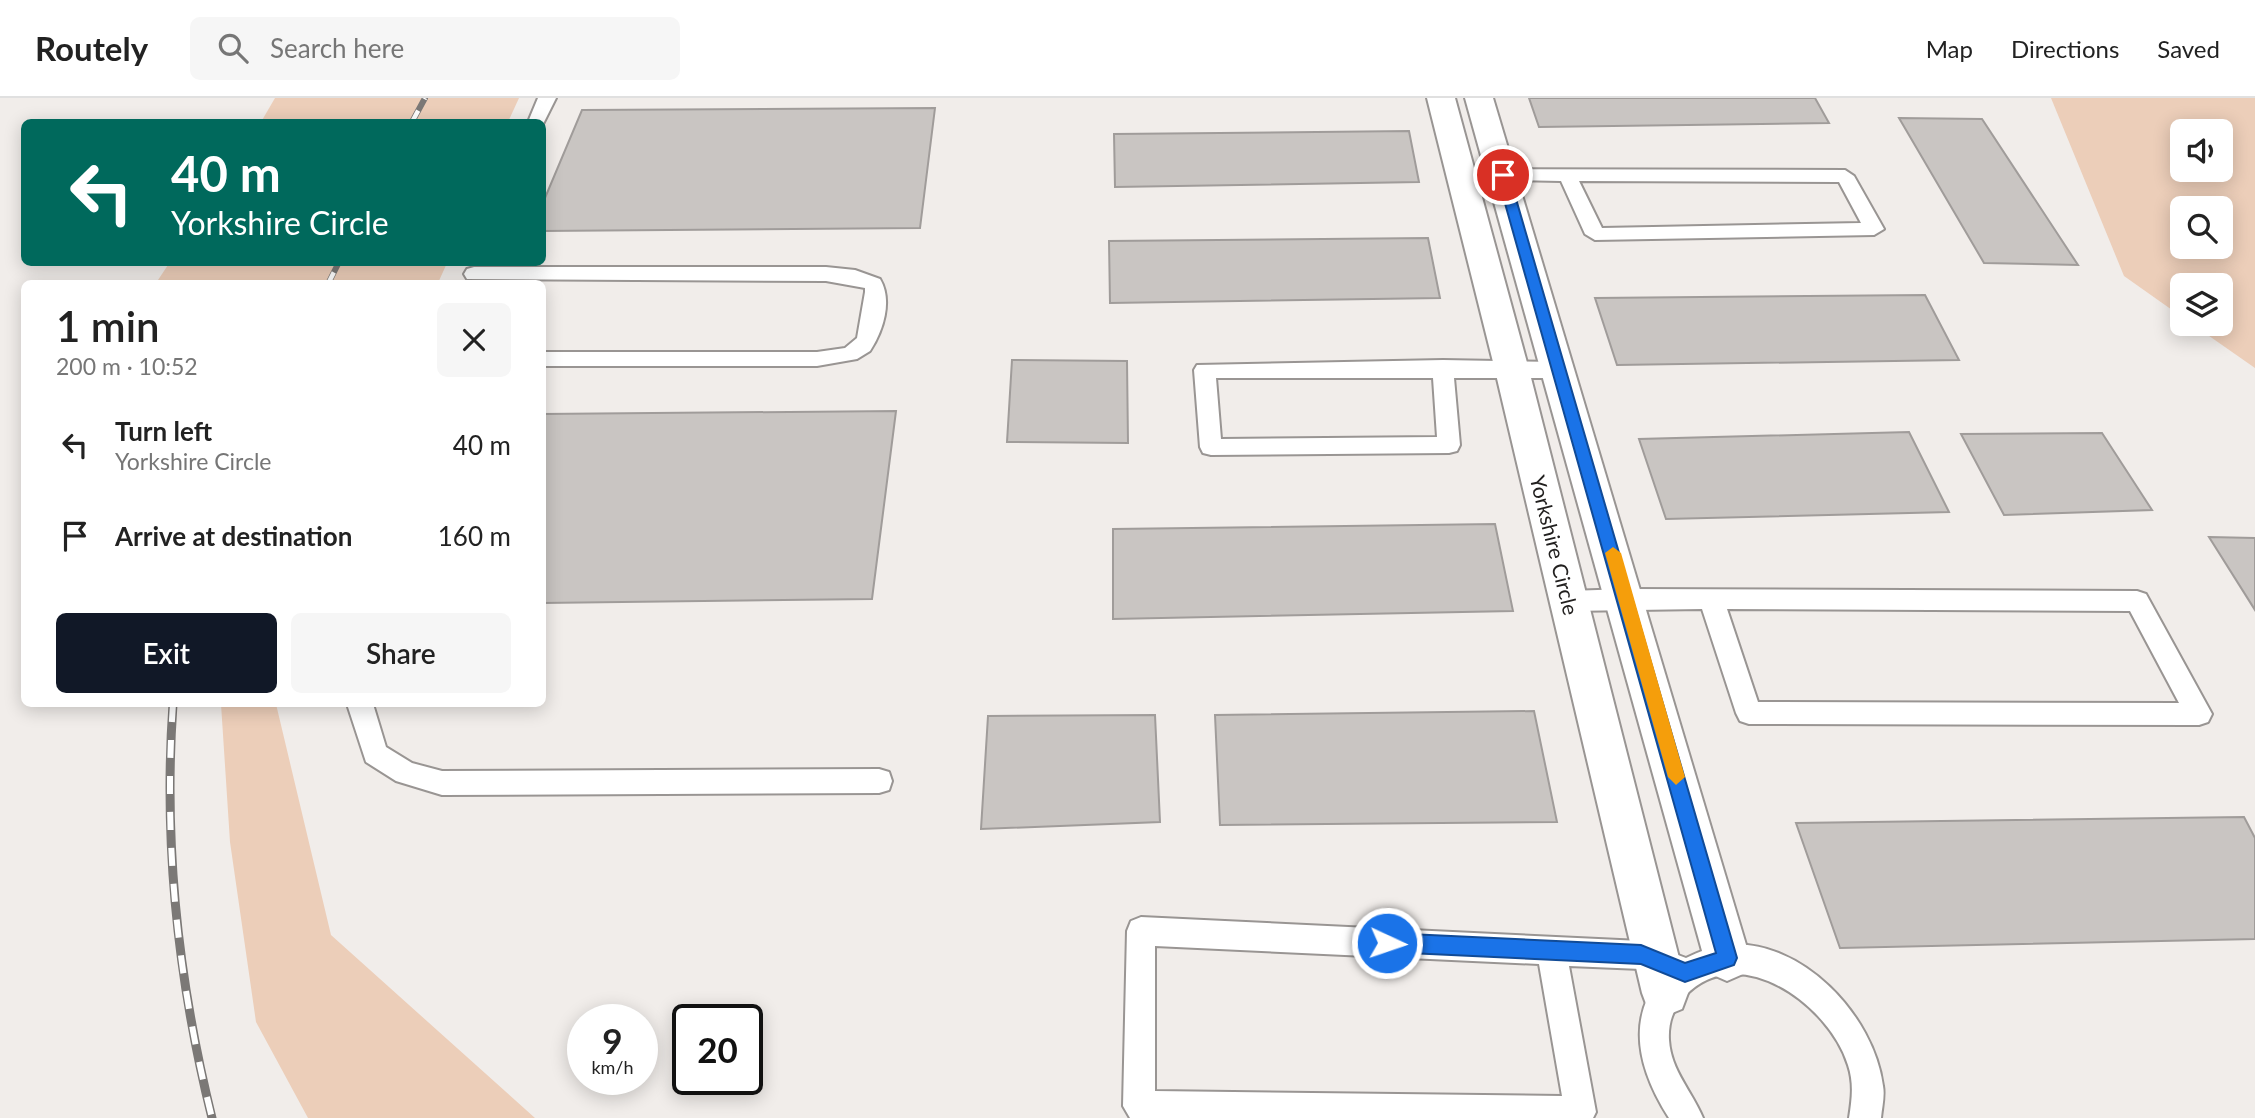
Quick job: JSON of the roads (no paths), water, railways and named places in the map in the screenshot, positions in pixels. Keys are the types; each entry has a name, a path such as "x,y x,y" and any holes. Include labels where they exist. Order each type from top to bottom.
{"street":[{"name":"Yorkshire Circle","path":"1441,98 1513,369 1569,601 1669,975"},
{"path":"1479,98 1626,599 1727,958"}],"lane":[{"path":"538,119 547,98"},
{"path":"1462,175 1845,176 1874,229 1595,234 1568,177"},
{"path":"475,273 530,279 826,274 855,277 873,284 878,294 870,339 863,349 849,355 817,359 546,359"},
{"path":"1443,369 1449,445 1211,447 1205,370 1443,369 1558,370"},
{"path":"1569,601 1626,599 2137,601 2199,714 1749,713 1712,601"},
{"path":"361,707 375,754 405,773 442,783 879,781"},
{"path":"1550,950 1580,1112 1139,1106 1141,931 1550,950 1641,955 1669,975"},
{"path":"1669,975 1727,958 1778,970 1811,990 1839,1017 1858,1051 1868,1086 1865,1118"},
{"path":"1669,975 1655,1020 1655,1053 1667,1087 1687,1118"}],"railway":[{"path":"414,119 425,98"},
{"path":"330,280 337,266"},
{"path":"173,707 170,809 176,912 190,1015 212,1118"}]}
